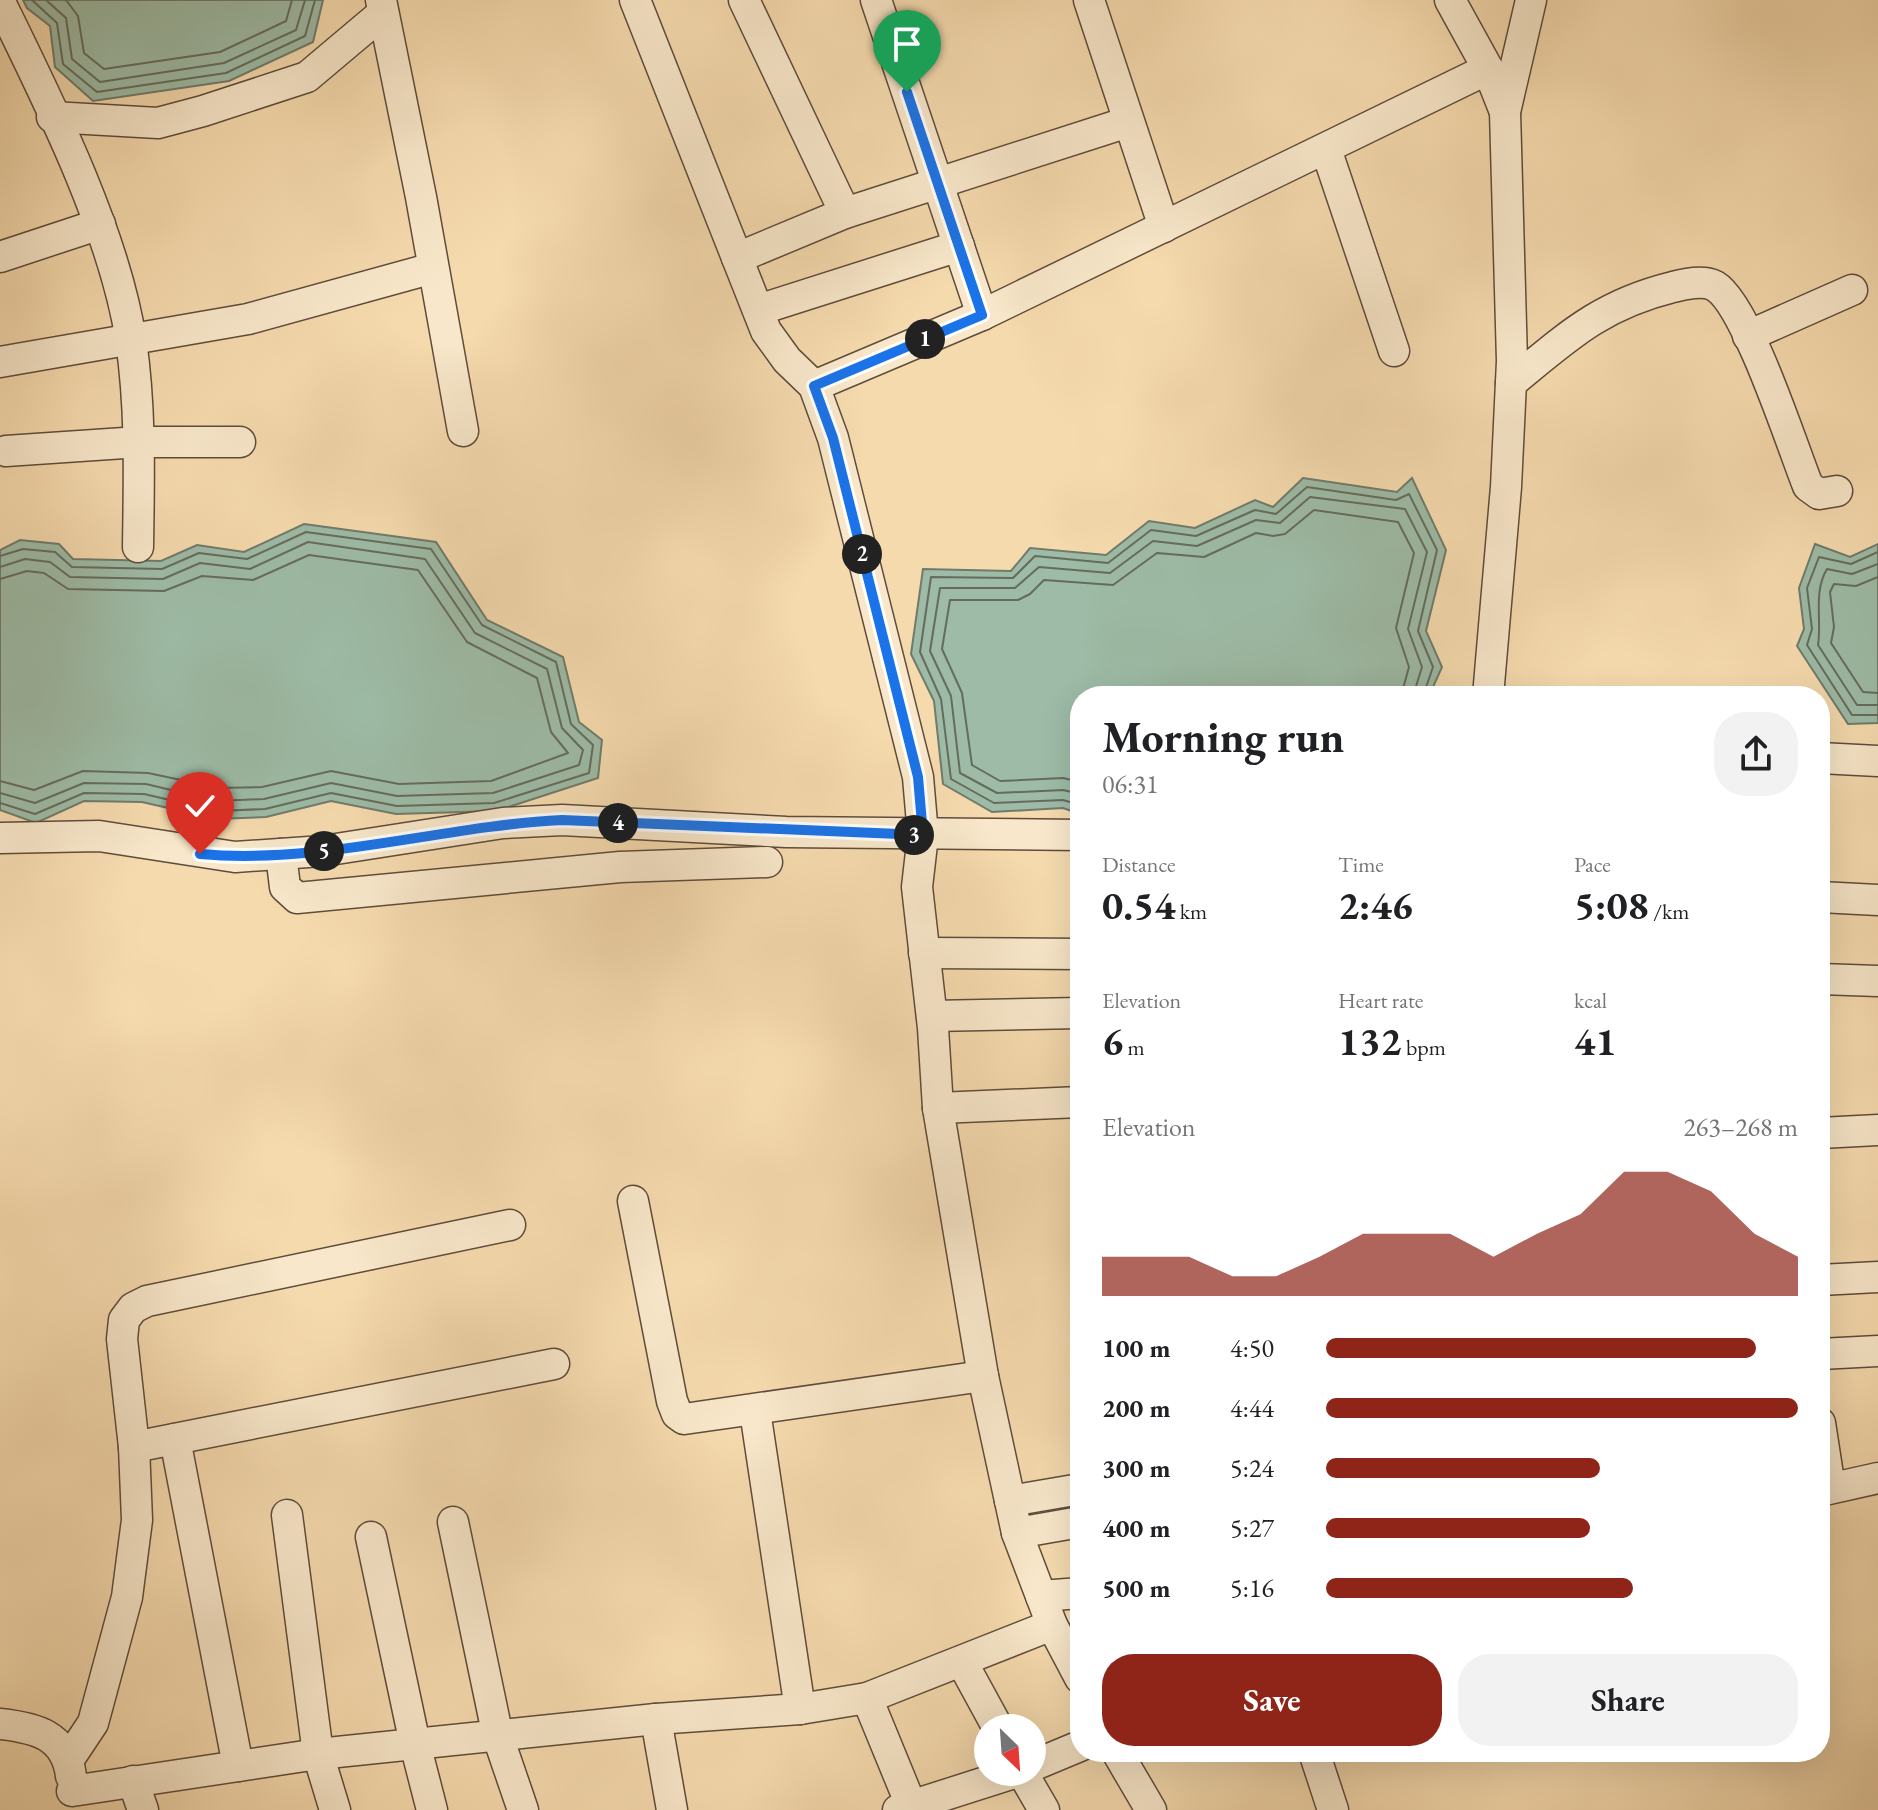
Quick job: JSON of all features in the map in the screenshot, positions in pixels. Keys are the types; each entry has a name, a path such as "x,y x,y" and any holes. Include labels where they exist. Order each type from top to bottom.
{"street":[{"path":"635,0 766,331 787,360 814,386 833,438 918,777 923,835 917,887 938,1108 983,1376 1017,1533 1046,1611 1070,1658"},
{"path":"744,0 845,213"},
{"path":"876,0 982,315"},
{"path":"1089,0 1164,227"},
{"path":"1450,0 1488,69 1505,112"},
{"path":"1489,686 1511,383 1505,112 1531,0"},
{"path":"52,117 158,123 307,77 382,6"},
{"path":"382,6 463,431"},
{"path":"3,14 100,224 131,340 139,442 138,547"},
{"path":"814,386 982,315 1488,69"},
{"path":"737,258 845,213 1128,122"},
{"path":"1326,149 1394,351"},
{"path":"0,257 100,224"},
{"path":"758,310 959,246"},
{"path":"0,362 248,319 433,268"},
{"path":"1511,383 1601,312 1622,301 1680,285 1706,283 1715,287 1733,307 1748,336 1808,486 1819,494 1837,491"},
{"path":"1748,336 1852,290"},
{"path":"6,451 139,442 240,442"},
{"path":"1830,759 1878,761"},
{"path":"0,838 99,836 212,855 323,851 503,823 562,820 923,835 1070,835"},
{"path":"281,854 285,887 290,896 297,898 620,867 767,862"},
{"path":"1830,898 1878,900"},
{"path":"924,953 1070,954"},
{"path":"1830,979 1878,981"},
{"path":"933,1032 1070,1014"},
{"path":"938,1108 1070,1102"},
{"path":"1830,1132 1878,1130"},
{"path":"633,1201 677,1414 694,1419 983,1376"},
{"path":"69,1759 93,1723 127,1597 137,1520 134,1447 122,1339 124,1320 133,1308 147,1301 510,1225"},
{"path":"1830,1279 1878,1277"},
{"path":"1830,1353 1878,1351"},
{"path":"134,1447 554,1364"},
{"path":"755,1411 800,1709"},
{"path":"175,1439 238,1766"},
{"path":"1830,1489 1878,1478"},
{"path":"1010,1501 1070,1491"},
{"path":"287,1515 318,1754 335,1810"},
{"path":"453,1522 498,1737 523,1810"},
{"path":"1017,1533 1070,1524"},
{"path":"371,1537 432,1810"},
{"path":"0,1724 34,1728 56,1740 69,1759 74,1800 133,1781 318,1754 656,1719 800,1709 867,1698 962,1662 1070,1598"},
{"path":"962,1662 990,1714"},
{"path":"867,1698 907,1808 976,1786"},
{"path":"656,1719 672,1810"},
{"path":"1046,1760 1070,1750"},
{"path":"1123,1762 1151,1810"},
{"path":"1317,1762 1333,1810"},
{"path":"133,1781 143,1810"},
{"path":"1029,1786 1044,1810"}],"water":[{"path":"23,0 323,0 313,42 229,81 93,101 55,67 50,26 27,8"},
{"path":"1303,478 1397,492 1412,478 1446,550 1426,631 1442,667 1433,686 1070,686 1070,810 1063,808 992,812 943,784 934,701 911,654 923,569 1011,571 1030,548 1106,555 1149,521 1195,528 1255,500 1273,507"},
{"path":"304,524 436,542 487,620 563,657 579,722 602,740 598,778 496,811 396,814 331,801 266,817 216,819 142,802 84,801 36,823 0,810 0,550 20,540 59,544 73,559 161,561 197,545 244,552"},
{"path":"1815,544 1850,557 1878,544 1878,723 1848,724 1830,696 1830,686 1823,686 1797,646 1804,629 1799,588"}],"route":[{"path":"200,854 235,857 323,851 503,823 562,820 786,832 923,835 918,777 833,438 814,386 982,315 907,92"}]}
